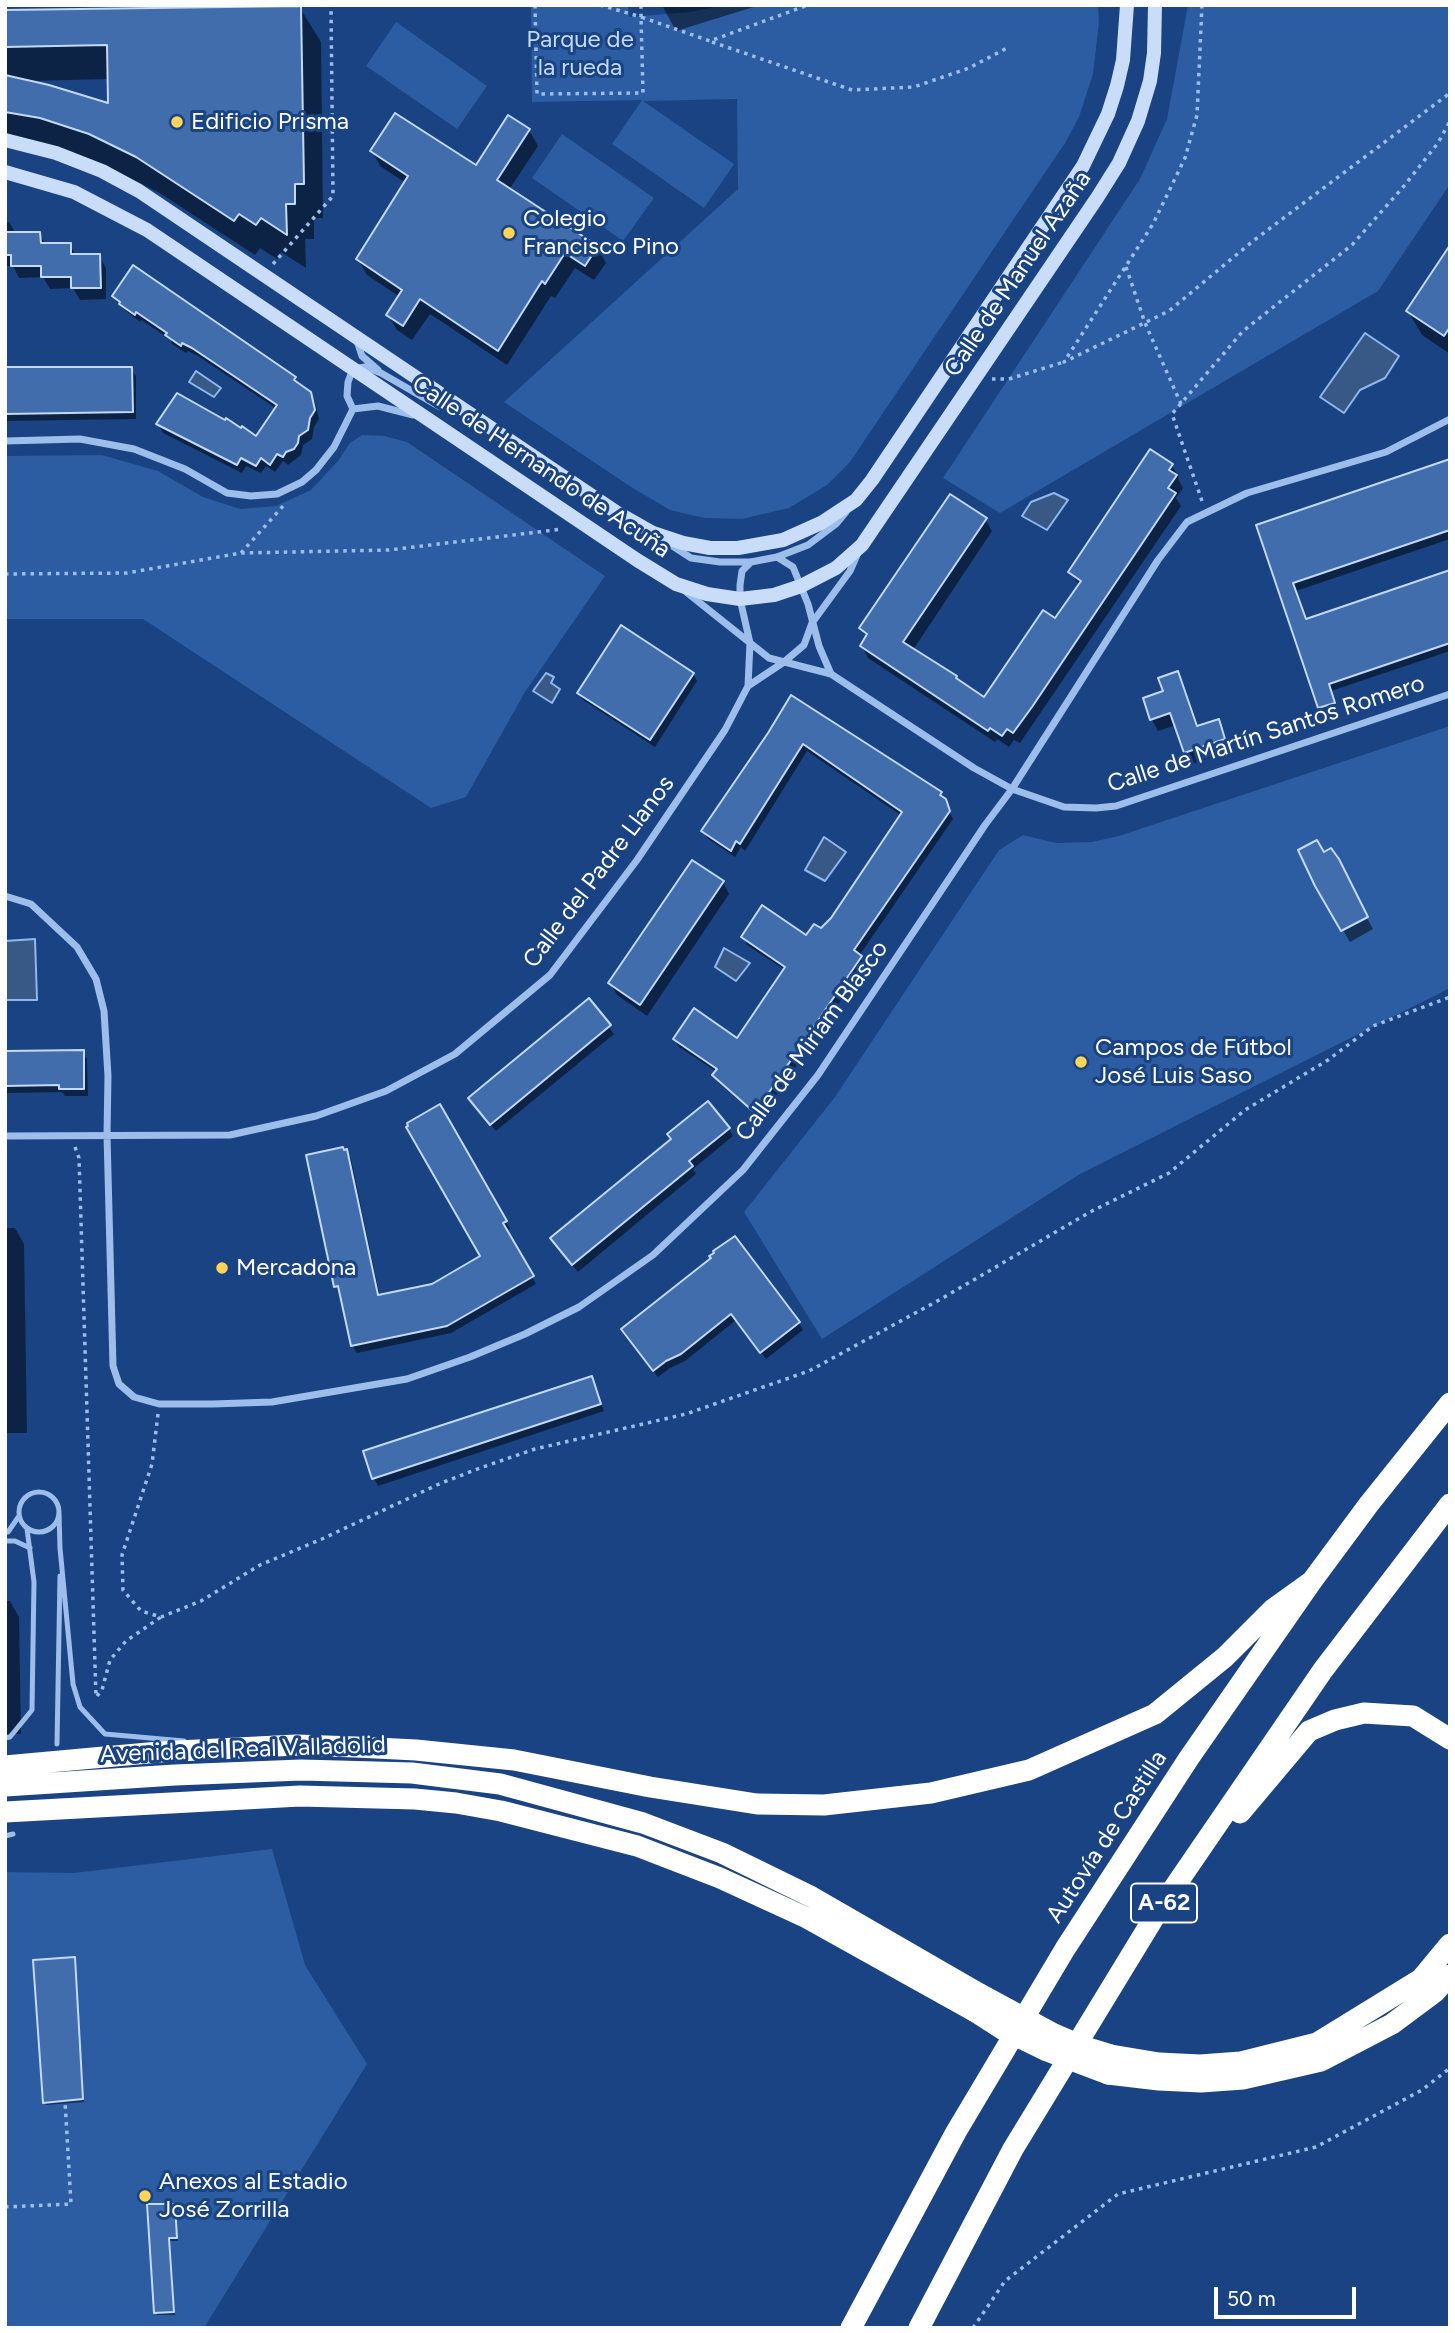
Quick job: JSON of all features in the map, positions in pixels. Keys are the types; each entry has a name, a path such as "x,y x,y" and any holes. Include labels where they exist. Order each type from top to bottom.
{"highway":[{"name":"Autovía de Castilla","path":"851,2328 956,2132 1065,1949 1189,1758 1312,1581 1369,1504 1450,1403"},
{"name":"A-62","path":"919,2328 1013,2149 1158,1911 1323,1670 1450,1504"},
{"path":"5,1766 159,1752 296,1745 416,1749 514,1760 650,1787 757,1804 824,1805 931,1793 1029,1770 1156,1714 1225,1657 1273,1609 1312,1581"},
{"path":"1158,1911 1309,1731 1335,1720 1364,1713 1388,1713 1413,1716 1450,1739"},
{"name":"Avenida del Real Valladolid","path":"5,1786 301,1770 412,1773 500,1784 643,1824 722,1853 812,1897 977,2002"},
{"name":"Avenida del Real Valladolid","path":"5,1812 300,1796 415,1799 501,1811 637,1846 720,1878 977,2002"},
{"path":"1110,2064 1200,2065 1241,2062 1317,2043 1420,1979 1450,1944"},
{"path":"977,2002 1082,2046 1110,2064 1159,2080 1200,2082 1243,2079 1321,2060 1392,2024 1436,1992 1450,1975"}],"street":[{"name":"Calle de Manuel Azaña","path":"777,557 808,545 836,524 872,480 1083,166 1108,114 1117,86 1124,50 1127,5"},
{"name":"Calle de Manuel Azaña","path":"784,662 804,645 812,623 850,571 862,545 1090,210 1119,163 1138,121 1150,81 1154,53 1155,5"},
{"name":"Calle de Hernando de Acuña","path":"5,139 56,153 139,191 616,512 691,558 751,562 777,557"},
{"name":"Calle de Hernando de Acuña","path":"5,172 74,192 126,218 353,369 440,407 463,410"},
{"name":"Calle de Hernando de Acuña","path":"356,337 362,356 380,380 428,419 676,584 769,658 831,674 974,768 1012,789"},
{"path":"353,369 347,396 353,409"},
{"name":"Calle de Hernando de Acuña","path":"378,406 380,380"},
{"path":"353,409 378,406 428,419"},
{"path":"5,441 80,439 134,449 185,469 227,493 251,496 277,494 302,482 316,470 334,447 353,409"},
{"name":"Calle de Miriam Blasco","path":"5,896 31,904 77,947 96,979 104,1011 108,1076 113,1366 119,1384 134,1397 159,1404 272,1402 407,1379 525,1334 579,1307 653,1255 743,1170 818,1075 985,825 1012,789 1158,560 1186,522 1247,493 1386,452 1450,419"},
{"name":"Calle de Manuel Azaña","path":"783,540 821,523 856,499"},
{"name":"Calle de Hernando de Acuña","path":"653,533 683,544 710,548 738,548 783,540"},
{"name":"Calle de Manuel Azaña","path":"802,586 836,568 862,545"},
{"path":"777,557 793,567 802,586 819,646 831,674"},
{"path":"750,643 740,599 743,571 751,562"},
{"name":"Calle de Hernando de Acuña","path":"676,584 707,594 740,599 774,595 802,586"},
{"name":"Calle del Padre Llanos","path":"5,1136 230,1135 316,1116 386,1091 455,1054 550,975 644,850 725,730 748,686 750,643"},
{"name":"Calle del Padre Llanos","path":"748,686 784,662"},
{"name":"Calle de Martín Santos Romero","path":"1012,789 1064,807 1116,806 1450,694"}],"lane":[{"path":"5,1738 10,1737 32,1710 34,1582 27,1529 19,1516 19,1509 26,1498 38,1492 52,1497 60,1513 57,1744"},
{"path":"27,1529 46,1532 55,1524 60,1513"},
{"path":"5,1532 8,1532 19,1516"},
{"path":"5,1541 15,1541 30,1548"},
{"path":"60,1548 73,1684 80,1707 105,1734 187,1741"},
{"path":"201,1743 296,1745"},
{"path":"5,1836 13,1834"}],"path":[{"path":"266,276 279,256 333,197 331,5"},
{"path":"535,5 537,94 643,93 641,5"},
{"path":"600,5 852,90 914,87 969,68 1007,48"},
{"path":"710,41 808,5"},
{"path":"1064,362 1153,224 1185,158 1197,115 1202,5"},
{"path":"1009,379 1064,362 1170,310 1253,241 1450,93"},
{"path":"1207,512 1172,414 1243,331 1352,245 1438,143 1450,121"},
{"path":"1126,267 1145,323 1181,404"},
{"path":"241,553 288,500"},
{"path":"5,574 127,573 241,553 389,550 562,529 580,521"},
{"path":"85,1712 102,1690 110,1660 126,1641 161,1617 201,1601 260,1565 480,1468 535,1449 686,1414 809,1371 941,1299 1090,1212 1169,1173 1245,1110 1328,1060 1373,1026 1450,997"},
{"path":"71,1135 79,1158 96,1697"},
{"path":"159,1404 152,1464 122,1555 123,1590 141,1611 161,1617"},
{"path":"972,2328 1005,2281 1118,2194 1316,2147 1422,2090 1450,2068"},
{"path":"5,2207 71,2204 65,2101"}],"green space":[{"name":"Parque de la rueda","path":"531,5 628,5 629,17 691,12 724,5 1098,5 1099,22 1093,74 1079,117 1065,143 850,462 827,485 789,508 742,519 704,518 670,510 504,402 738,189 737,99 643,101 734,164 704,208 612,144 642,100 532,102"},
{"path":"1188,5 1450,5 1450,184 1378,291 1000,513 943,478 1140,179 1167,119"},
{"path":"396,22 487,86 457,129 366,66"},
{"path":"562,134 654,198 623,241 532,178"},
{"path":"362,435 384,436 407,442 605,576 525,692 466,797 431,808 143,619 5,619 5,456 102,455 158,471 203,497 240,509 276,506 311,490 338,461 350,443"},
{"name":"Campos de Fútbol José Luis Saso","path":"1450,726 1450,988 1080,1174 822,1339 744,1212 835,1097 999,850 1023,835 1056,843 1092,842 1119,836"},
{"name":"Anexos al Estadio José Zorrilla","path":"272,1849 305,1965 367,2064 204,2328 5,2328 5,1872 74,1873"}],"shaded area":[{"path":"1365,333 1399,356 1385,378 1360,390 1344,413 1320,397"},
{"path":"196,371 221,388 214,397 189,382"},
{"path":"1054,493 1068,500 1047,530 1022,516 1031,502"},
{"path":"546,673 554,677 551,683 560,689 552,703 533,691"},
{"path":"824,837 846,852 825,881 805,870"},
{"path":"35,939 37,1000 6,1000 5,941"},
{"path":"724,948 750,963 736,981 715,967"}],"building":[{"name":"Edificio Prisma","path":"301,6 304,184 295,184 295,204 286,204 287,235 261,218 256,225 239,214 234,221 136,157 89,134 40,118 5,112 5,75 108,103 107,45 5,47 5,10"},
{"path":"395,113 476,165 508,115 530,129 497,180 598,246 585,266 565,253 545,284 542,281 498,351 420,299 403,326 386,315 402,290 356,259 408,176 370,151"},
{"path":"5,232 40,232 41,243 71,243 71,254 100,254 101,288 71,288 71,277 41,277 41,266 11,266 11,255 5,255"},
{"path":"1450,245 1450,327 1444,336 1406,311"},
{"path":"133,265 296,377 294,380 311,392 315,410 308,430 299,436 294,449 286,452 283,457 277,454 270,465 261,458 256,466 241,458 237,465 156,424 177,393 256,436 277,405 192,348 182,343 181,346 136,312 135,315 119,304 112,296"},
{"path":"5,367 132,367 133,412 5,414"},
{"path":"1150,449 1173,464 1169,470 1177,475 1168,488 1176,493 1013,733 1007,729 1002,736 990,728 988,731 860,646 867,634 859,628 950,494 987,518 903,642 957,676 956,678 984,697 1043,610 1055,618 1081,581 1068,572"},
{"path":"1450,459 1450,530 1293,583 1306,619 1450,570 1450,643 1329,684 1335,703 1318,708 1256,525"},
{"path":"621,625 694,673 650,740 577,693"},
{"path":"1178,671 1197,726 1219,719 1225,739 1184,753 1170,713 1150,720 1143,698 1163,691 1158,678"},
{"path":"791,695 942,792 940,795 946,799 950,811 854,950 862,956 755,1113 712,1075 717,1069 673,1039 694,1008 737,1038 785,967 741,937 762,905 806,935 814,924 821,928 831,918 902,812 803,744 740,844 736,841 731,851 701,831"},
{"path":"1317,840 1324,852 1331,848 1339,859 1368,917 1341,931 1298,850"},
{"path":"692,860 724,881 640,1005 608,983"},
{"path":"589,998 611,1025 490,1125 468,1098"},
{"path":"84,1050 84,1089 59,1089 59,1085 5,1086 5,1051"},
{"path":"708,1101 730,1128 689,1161 693,1166 572,1265 550,1238 671,1139 667,1134"},
{"path":"440,1104 507,1221 503,1223 534,1276 447,1326 351,1346 338,1286 334,1287 306,1155 343,1147 344,1150 347,1149 378,1295 432,1284 480,1256 406,1127 407,1123"},
{"path":"735,1236 800,1322 760,1353 731,1314 681,1354 653,1371 621,1329 711,1258 709,1256 713,1251"},
{"path":"592,1376 601,1404 372,1479 363,1451"},
{"path":"75,1957 83,2099 43,2103 33,1960"},
{"path":"147,2204 175,2204 177,2238 169,2238 174,2312 154,2313"}],"place":[{"name":"Edificio Prisma","path":"177,122"},
{"name":"Colegio Francisco Pino","path":"509,233"},
{"name":"Campos de Fútbol José Luis Saso","path":"1081,1062"},
{"name":"Mercadona","path":"222,1268"},
{"name":"Anexos al Estadio José Zorrilla","path":"145,2196"}]}
